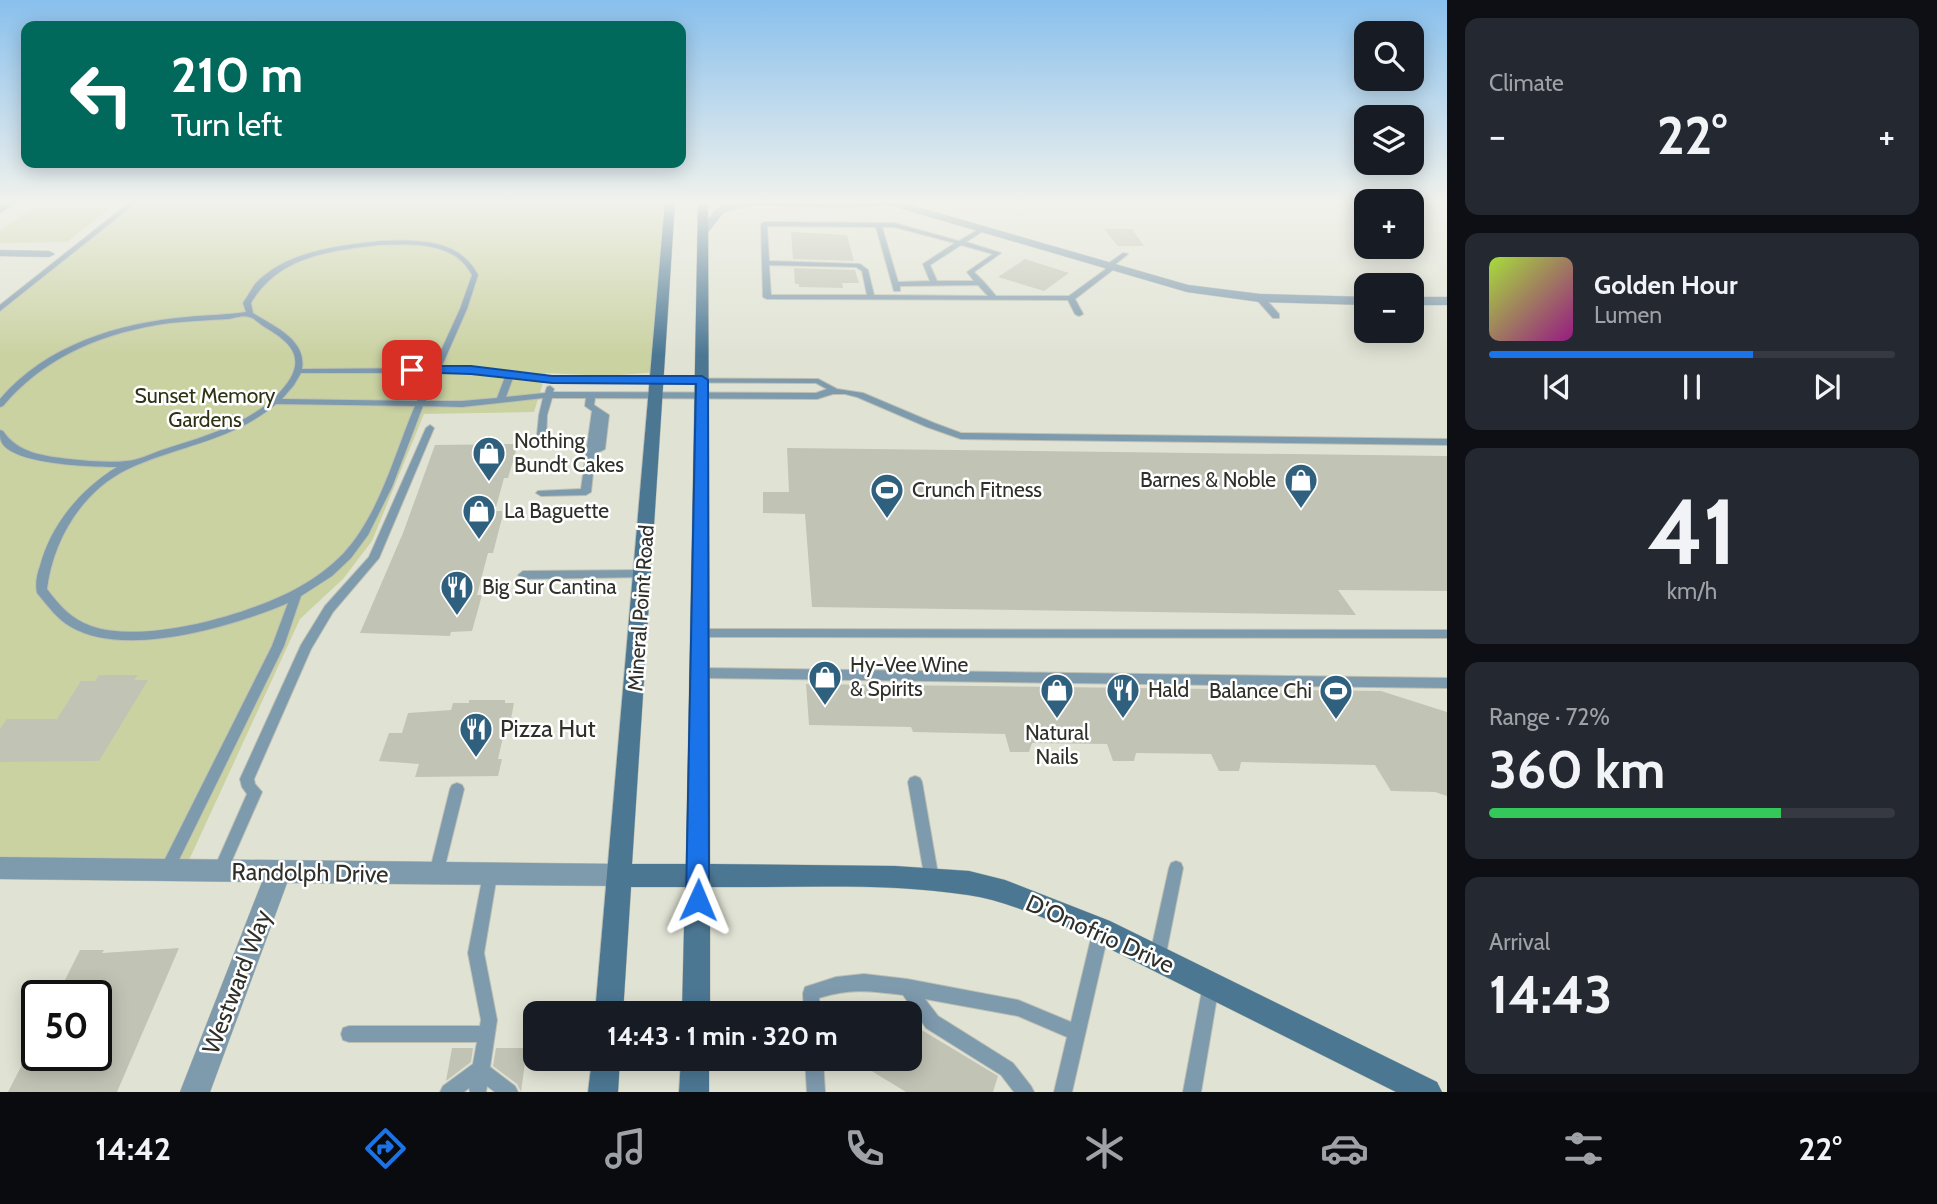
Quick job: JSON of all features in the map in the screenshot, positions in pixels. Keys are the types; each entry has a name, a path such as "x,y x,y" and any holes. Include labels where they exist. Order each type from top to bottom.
{"main road":[{"name":"Mineral Point Road","path":"610,1001 667,253"},
{"path":"696,1001 701,673 702,253"},
{"name":"D'Onofrio Drive","path":"620,875 895,877 969,883 1005,892 1101,930 1427,1092"},
{"path":"603,1092 605,1071"},
{"path":"694,1092 695,1071"}],"street":[{"path":"0,253 49,254"},
{"path":"1059,253 1187,288 1260,298 1354,300"},
{"path":"1424,301 1447,301"},
{"name":"Randolph Drive","path":"0,869 620,875"},
{"name":"Westward Way","path":"195,1092 278,873"}],"lane":[{"path":"0,309 70,253"},
{"path":"322,253 301,259 271,274 259,284 247,303 250,314 295,346 300,362 298,371 276,401 263,412 232,428 116,471 76,506 50,546 42,566 41,590 65,618 107,634 128,637 160,635 222,622 296,596 331,572 351,552 365,532 475,275 468,260 454,253"},
{"path":"765,253 767,297 995,299 1071,298 1125,254"},
{"path":"886,253 899,298"},
{"path":"935,284 926,264 943,253"},
{"path":"995,299 970,272 998,253"},
{"path":"766,263 858,265 865,270 871,298"},
{"path":"895,284 982,283"},
{"path":"1071,298 1079,314"},
{"path":"1260,298 1276,316"},
{"path":"2,400 39,368 65,353 102,338 162,323 250,314"},
{"path":"298,371 436,370 510,373 552,380 658,388 702,387 817,396 834,390"},
{"path":"501,400 510,373"},
{"path":"541,444 541,427 552,380"},
{"path":"276,401 462,404 548,395 591,395 658,388 818,381 834,390 858,394 941,432 961,436 1447,442"},
{"path":"541,493 586,492 596,412 589,406 591,395"},
{"path":"219,872 256,792 249,787 247,779 292,674 329,609 374,558 430,428"},
{"path":"0,433 1,439 19,453 49,459 131,464"},
{"path":"523,575 643,574"},
{"path":"166,871 278,646 296,596"},
{"path":"701,633 1447,634"},
{"path":"701,673 1447,683"},
{"path":"915,782 932,880"},
{"path":"436,874 457,789"},
{"path":"1157,959 1176,868"},
{"path":"478,1090 489,1020 476,953 491,875"},
{"path":"1062,1092 1101,930"},
{"path":"811,1001 811,993 836,985 864,982 907,987 1018,1009 1077,1033"},
{"path":"1192,1092 1211,985"},
{"path":"907,987 932,1022 1007,1069 1025,1092"},
{"path":"349,1034 486,1034"},
{"path":"449,1092 480,1070"},
{"path":"480,1070 509,1092"},
{"path":"815,1071 816,1092"}],"green space":[{"name":"Sunset Memory Gardens","path":"67,253 667,253 659,372 607,376 546,373 534,412 424,414 372,541 343,579 300,619 184,871 0,868 0,306"}],"building":[{"path":"793,253 852,253 854,261 793,259"},
{"path":"1025,259 1069,273 1044,291 998,277"},
{"path":"794,268 855,270 859,283 842,283 843,288 799,287 799,284 795,284"},
{"path":"518,444 508,478 504,478 495,511 502,511 502,518 493,553 488,553 477,595 482,595 472,631 451,632 450,636 360,633 403,533 435,445"},
{"path":"787,448 1447,456 1447,591 1338,590 1356,615 812,607 805,514 763,513 763,492 789,492"},
{"path":"99,675 138,675 134,680 148,680 99,761 0,762 0,729 7,719 57,719 81,681 95,681"},
{"path":"806,684 1381,691 1447,712 1447,796 1435,792 1391,791 1375,765 1241,762 1239,771 1219,771 1211,754 1136,753 1134,761 1113,761 1107,744 1032,743 1029,752 1010,752 1005,734 913,732 911,727 809,725"},
{"path":"469,700 505,700 505,703 514,703 498,759 502,759 498,776 415,777 419,764 379,761 389,733 402,733 408,713 451,710 453,703 469,703"},
{"path":"179,948 117,1092 8,1092 21,1067 21,1071 112,1071 112,980 65,980 80,950 104,950 102,953"},
{"path":"922,1030 998,1076 993,1092 906,1092 872,1071 922,1071"},
{"path":"452,1048 473,1048 471,1062 446,1081"},
{"path":"496,1048 523,1048 521,1092 517,1084 493,1066"}],"place":[{"name":"Nothing Bundt Cakes","path":"489,483"},
{"name":"Barnes & Noble","path":"1301,510"},
{"name":"Crunch Fitness","path":"887,520"},
{"name":"La Baguette","path":"479,541"},
{"name":"Big Sur Cantina","path":"457,617"},
{"name":"Hy-Vee Wine & Spirits","path":"825,707"},
{"name":"Natural Nails","path":"1057,720"},
{"name":"Hald","path":"1123,720"},
{"name":"Balance Chi","path":"1336,721"},
{"name":"Pizza Hut","path":"476,759"}],"route":[{"path":"412,370 471,370 552,380 702,380 698,900"}]}
